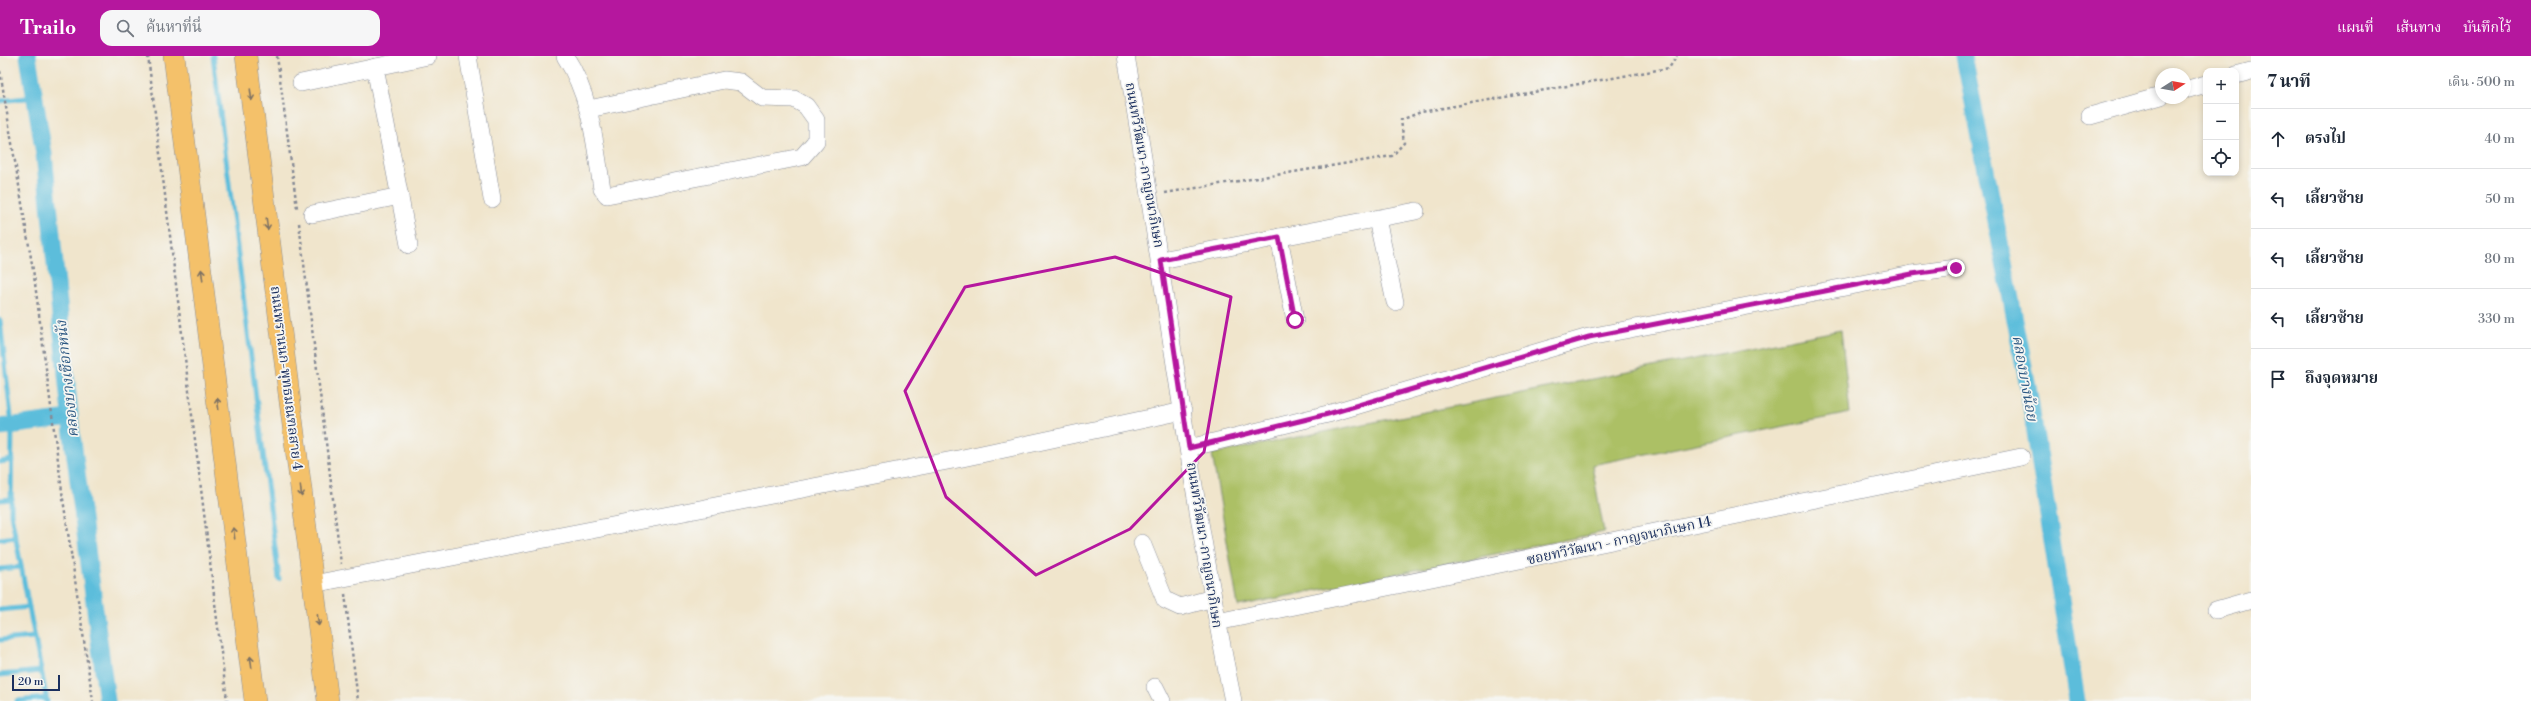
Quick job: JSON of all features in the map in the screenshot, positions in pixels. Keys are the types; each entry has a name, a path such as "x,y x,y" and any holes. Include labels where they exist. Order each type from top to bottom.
{"main road":[{"path":"174,56 256,701"},
{"name":"ถนนพรานนก-พุทธมณฑลสาย 4","path":"246,56 328,701"}],"street":[{"path":"301,83 428,56"},
{"path":"468,56 492,199"},
{"path":"565,56 573,69 589,109 602,189 607,195 802,157 816,141 816,120 806,106 794,99 762,98 742,82 724,80 589,109"},
{"name":"ถนนทวีวัฒนา-กาญจนาภิเษก","path":"1126,56 1151,196 1213,598 1233,701"},
{"path":"375,67 409,245"},
{"path":"2239,75 2251,71"},
{"path":"2191,88 2203,85"},
{"path":"2090,116 2155,98"},
{"path":"312,214 400,196"},
{"path":"1161,260 1416,211"},
{"path":"1378,219 1395,302"},
{"path":"1279,237 1295,320"},
{"path":"1189,448 1328,414 1589,337 1912,274 1956,268"},
{"path":"313,584 958,459 1183,411"},
{"name":"ซอยทวีวัฒนา - กาญจนาภิเษก 14","path":"1217,622 2021,457"},
{"path":"1142,543 1166,600 1180,607 1213,598"},
{"path":"2216,610 2251,600"}],"path":[{"path":"148,56 228,701"},
{"path":"277,56 358,701"},
{"path":"1151,196 1392,156 1404,143 1401,120 1420,112 1669,68 1677,56"},
{"path":"0,71 34,276 63,499 93,701"}],"highlighted area":[{"path":"1115,257 1231,297 1204,452 1130,529 1036,575 946,497 905,391 965,287"}],"green space":[{"path":"1841,330 1850,413 1592,465 1604,532 1238,606 1212,454"}],"waterway":[{"name":"คลองบางเชือกหนัง","path":"28,56 44,154 72,434 107,701"},
{"path":"213,56 279,579"},
{"name":"คลองบางน้อย","path":"1964,56 2028,387 2077,701"},
{"path":"0,101 35,97"},
{"path":"0,320 12,425 11,514 47,701"},
{"path":"0,427 70,418"},
{"path":"0,462 12,460"},
{"path":"0,500 12,499"},
{"path":"0,539 16,537"},
{"path":"0,569 21,567"},
{"path":"0,610 29,607"},
{"path":"0,640 35,637"},
{"path":"0,675 41,671"},
{"path":"17,701 46,698"}],"route":[{"path":"1295,320 1279,237 1161,260 1189,448 1328,414 1589,337 1912,274 1956,268"}]}
